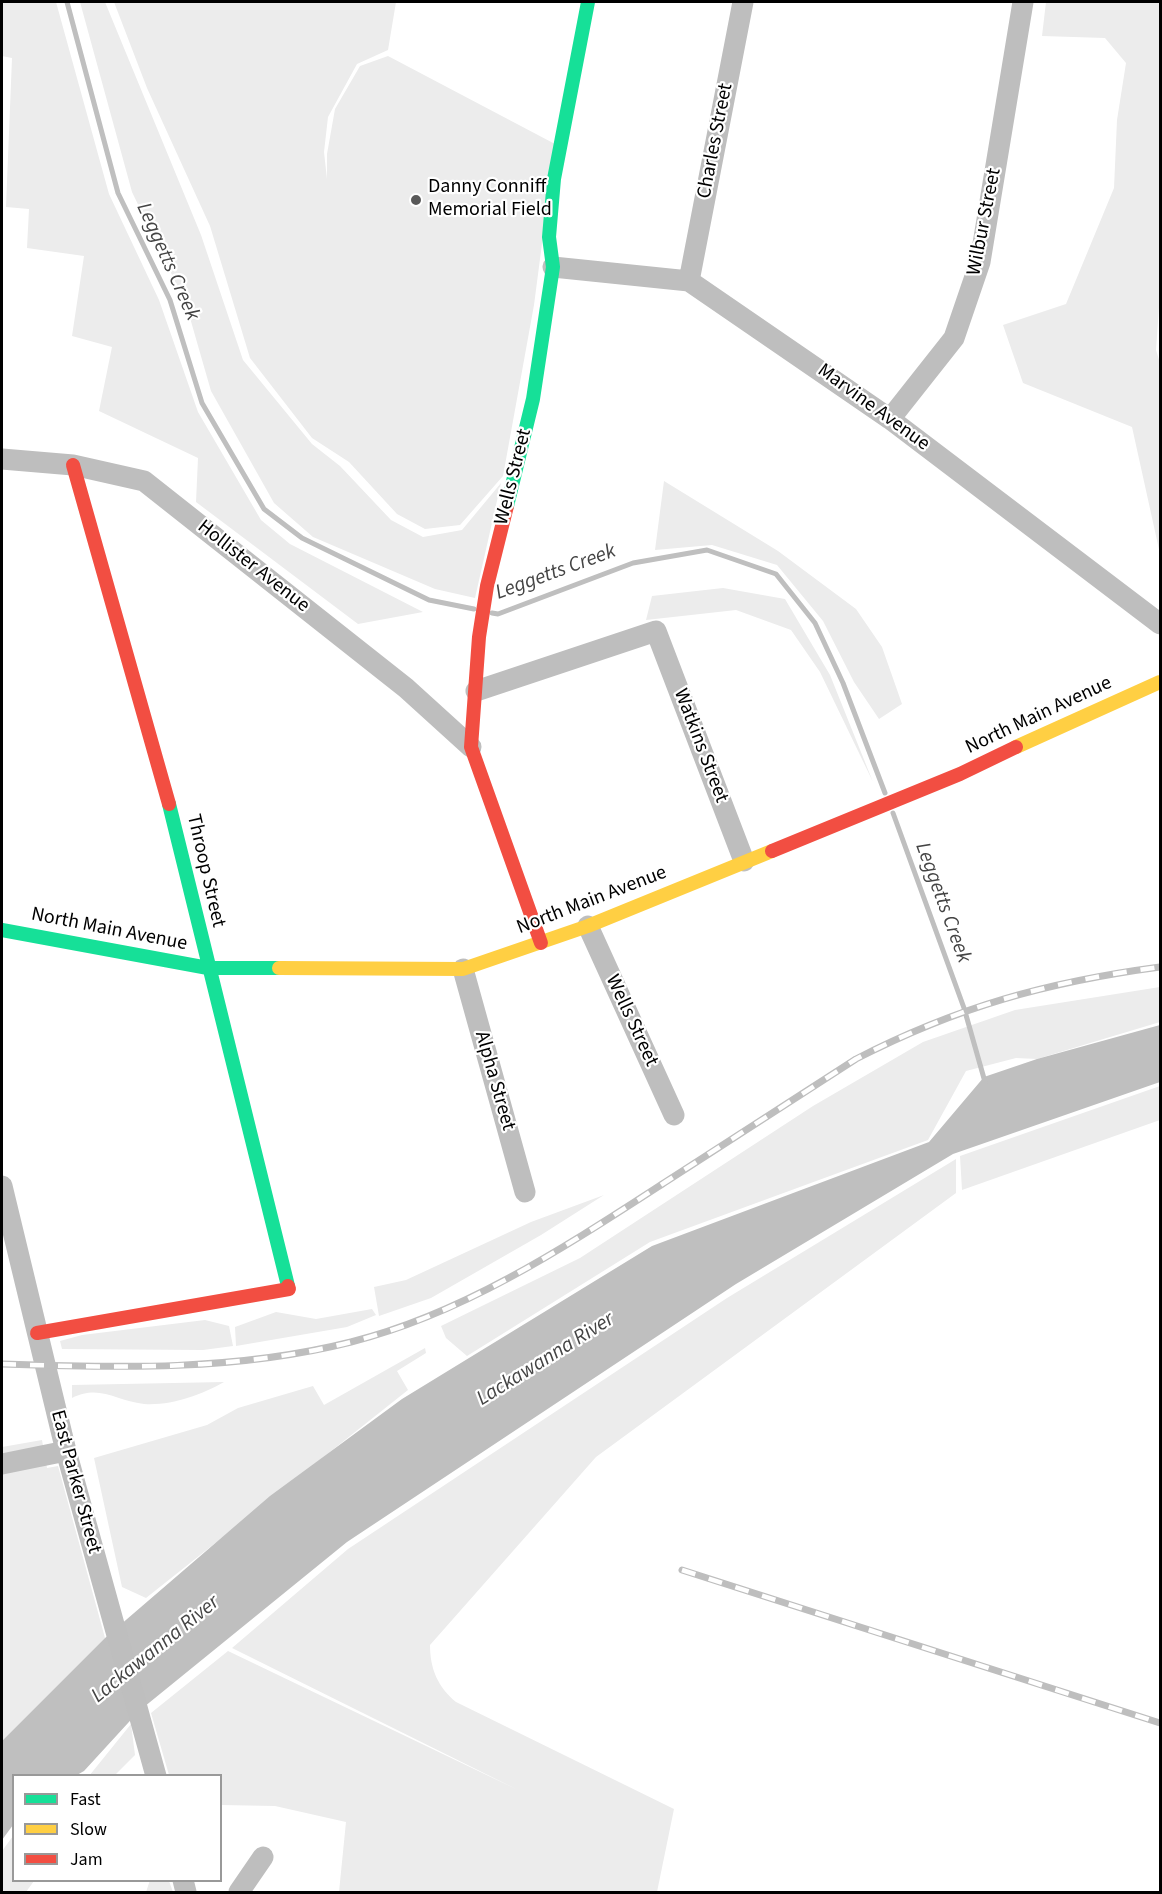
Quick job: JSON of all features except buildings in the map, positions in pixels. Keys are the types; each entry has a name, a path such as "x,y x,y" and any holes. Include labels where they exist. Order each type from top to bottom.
{"street":[{"name":"Wells Street","path":"541,943 471,747 479,637 487,586 533,399 553,267 549,237 554,179 588,2"},
{"name":"Charles Street","path":"689,281 743,2"},
{"name":"Wilbur Street","path":"890,419 954,338 980,262 1023,2"},
{"name":"Marvine Avenue","path":"553,267 689,281 890,419 1161,624"},
{"name":"Hollister Avenue","path":"2,459 73,465 144,481 406,688 471,747"},
{"name":"Throop Street","path":"37,1333 289,1289 208,969 171,810 73,465"},
{"name":"Watkins Street","path":"476,691 656,631 744,861"},
{"name":"North Main Avenue","path":"2,930 208,969 463,969 588,926 918,790 1161,682"},
{"name":"Wells Street","path":"588,926 674,1115"},
{"name":"Alpha Street","path":"463,969 525,1192"},
{"name":"East Parker Street","path":"2,1186 66,1451 155,1774"},
{"path":"2,1260 23,1270"},
{"path":"2,1464 66,1451"},
{"path":"239,1893 263,1857"}],"shaded area":[{"path":"2,2 56,2 109,194 159,300 198,412 261,520 290,544 423,612 358,624 196,502 198,458 99,411 112,347 72,336 84,256 27,248 29,209 6,207 12,58 2,56"},
{"path":"80,2 105,2 201,235 243,360 312,444 340,466 391,520 423,537 462,530 501,483 475,598 435,589 313,537 274,503 211,391 186,304 132,192"},
{"path":"114,2 396,2 388,50 357,64 328,117 324,152 327,179 327,154 335,109 360,66 388,56 555,144 534,305 503,476 460,525 425,529 397,514 349,462 312,438 250,358 210,226 147,88"},
{"path":"1046,2 1160,2 1160,293 1156,350 1160,363 1160,554 1132,427 1023,383 1003,325 1066,304 1114,188 1117,120 1126,63 1105,38 1042,36"},
{"path":"664,481 778,551 856,609 882,647 902,704 879,719 854,682 823,621 777,565 712,545 655,550"},
{"path":"723,588 785,599 830,675 873,782 820,672 791,630 736,610 646,620 652,596"},
{"path":"1160,987 1160,1022 1037,1059 1016,1058 966,1071 928,1140 650,1242 467,1356 446,1338 441,1326 580,1258 813,1106 923,1042 1015,1010"},
{"path":"1160,1086 1160,1120 962,1190 960,1156"},
{"path":"956,1159 956,1193 596,1457 430,1645 436,1677 444,1690 456,1702 674,1809 657,1892 339,1892 346,1822 275,1806 222,1805 222,1774 169,1774 151,1713 228,1651 518,1790 232,1648 348,1549 727,1298"},
{"path":"604,1195 541,1235 431,1298 379,1316 374,1287 406,1280 531,1222"},
{"path":"372,1309 376,1315 347,1327 236,1346 235,1327 276,1312 316,1319"},
{"path":"205,1320 229,1326 233,1346 203,1350 62,1349 60,1341 82,1335"},
{"path":"425,1348 426,1353 397,1371 408,1390 146,1598 122,1587 94,1458 207,1425 238,1408 313,1386 324,1405"},
{"path":"224,1382 196,1395 165,1403 144,1404 100,1393 82,1394 72,1398 72,1385"},
{"path":"42,1440 47,1468 58,1466 105,1638 2,1741 2,1447"},
{"path":"131,1724 135,1755 116,1774 91,1774"},
{"path":"12,1837 12,1882 33,1882 26,1892 2,1892 2,1851"},
{"path":"149,1882 169,1882 173,1892 146,1892"}],"water":[{"name":"Lackawanna River","path":"1160,1025 1160,1082 953,1154 736,1284 347,1542 139,1711 84,1771 79,1774 12,1774 12,1826 2,1840 2,1741 105,1638 270,1496 402,1399 652,1246 929,1142 984,1077 1037,1059"}],"waterway":[{"name":"Leggetts Creek","path":"67,2 118,193 170,300 202,403 264,509 302,538 429,600 474,609"},
{"name":"Leggetts Creek","path":"492,613 498,614 633,563 707,550 776,574 815,623 843,683 885,793"},
{"name":"Leggetts Creek","path":"893,813 964,1008 985,1082"}],"railway":[{"path":"2,1364 134,1366 221,1363 308,1351 351,1342 394,1329 435,1314 515,1275 630,1205 856,1059 893,1041 1003,999 1079,980 1160,967"},
{"path":"682,1570 1160,1723"}],"traffic: fast":[{"path":"507,506 533,399 553,267 549,237 554,179 588,2"},
{"path":"169,804 288,1286"},
{"path":"2,930 208,968 279,968"}],"traffic: slow":[{"path":"1016,747 1160,682"},
{"path":"279,968 463,969 588,926 772,851"}],"traffic: jam":[{"path":"73,465 169,804"},
{"path":"507,506 487,586 479,637 471,747 541,943"},
{"path":"772,851 960,774 1016,747"},
{"path":"37,1333 289,1289 288,1286"}],"place":[{"name":"Danny Conniff Memorial Field","path":"416,200"}]}
